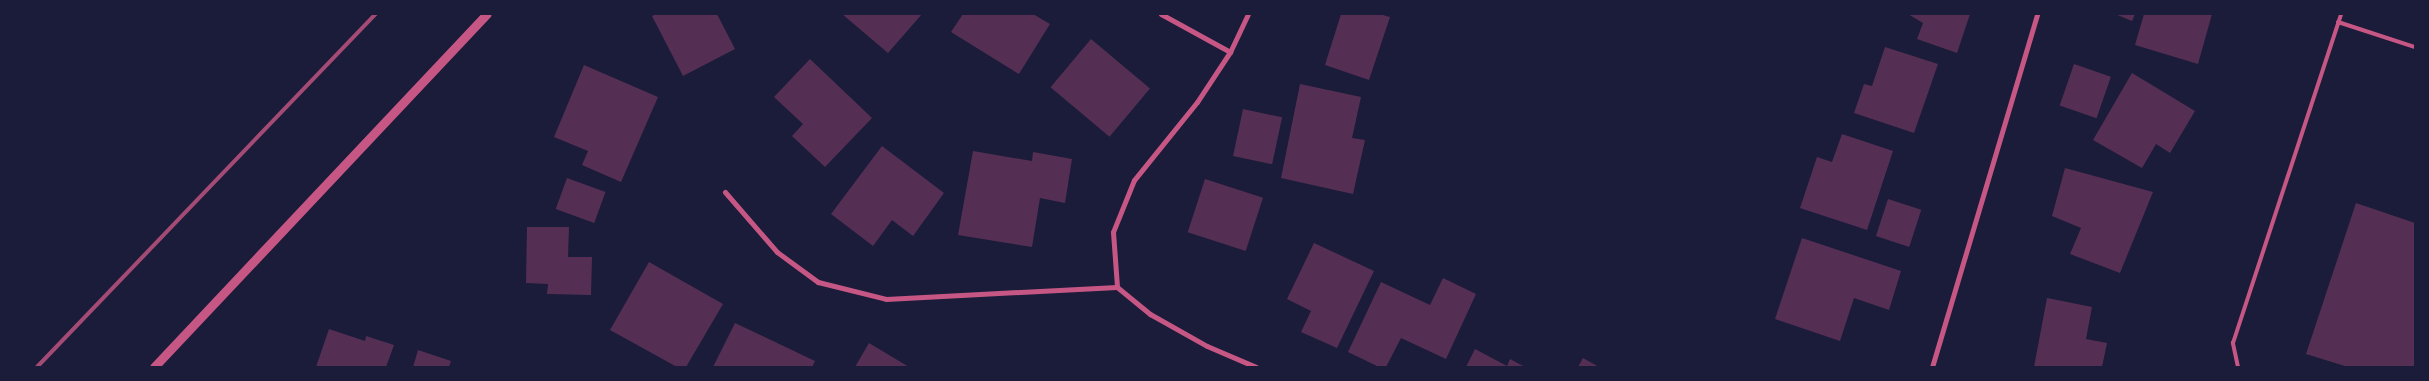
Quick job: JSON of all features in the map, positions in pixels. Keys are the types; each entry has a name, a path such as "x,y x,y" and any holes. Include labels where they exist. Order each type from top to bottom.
{"street":[{"path":"154,367 487,14"},
{"path":"1161,14 1230,52"},
{"path":"1117,288 1113,232 1134,180 1197,102 1230,52 1248,14"},
{"path":"1932,367 2037,14"},
{"path":"725,192 777,252 818,282 886,299 1117,288 1150,314 1207,346 1256,367"}],"lane":[{"path":"2238,367 2233,343 2341,14"},
{"path":"2338,22 2415,47"}],"building":[{"path":"656,14 717,14 735,49 683,76 652,16"},
{"path":"842,14 922,14 888,53"},
{"path":"963,14 1033,14 1050,24 1019,74 951,32"},
{"path":"1341,14 1379,14 1390,17 1369,80 1325,65"},
{"path":"1908,14 1970,14 1957,53 1917,39 1923,23"},
{"path":"2115,14 2135,14 2132,21"},
{"path":"2144,14 2212,14 2198,64 2135,45"},
{"path":"1091,39 1150,88 1109,137 1051,87"},
{"path":"1885,47 1938,64 1914,133 1854,113 1864,84 1872,86"},
{"path":"810,59 872,118 825,167 792,136 803,124 774,97"},
{"path":"2074,64 2111,77 2097,118 2060,106"},
{"path":"584,65 658,97 621,182 582,165 588,151 554,137"},
{"path":"2132,73 2195,111 2170,153 2156,144 2142,168 2093,140"},
{"path":"1300,84 1361,97 1352,138 1365,140 1353,194 1281,178"},
{"path":"1243,109 1282,117 1272,164 1233,156"},
{"path":"1842,134 1893,151 1867,230 1800,208 1817,157 1832,162"},
{"path":"882,146 944,193 913,236 892,220 873,246 831,214"},
{"path":"973,151 1032,161 1033,152 1072,159 1065,203 1040,198 1032,247 958,235"},
{"path":"2065,168 2153,192 2120,273 2070,254 2081,228 2052,216"},
{"path":"567,178 606,192 594,223 556,209"},
{"path":"1205,179 1263,198 1246,251 1188,232"},
{"path":"1888,199 1921,210 1909,247 1876,236"},
{"path":"2356,203 2415,223 2415,367 2348,367 2306,354"},
{"path":"527,227 569,227 568,257 592,257 591,295 547,294 548,284 526,283"},
{"path":"1802,238 1901,271 1889,310 1854,298 1840,341 1775,319"},
{"path":"1314,243 1374,271 1337,348 1301,332 1311,311 1287,299"},
{"path":"649,262 723,304 686,367 677,367 610,330"},
{"path":"1443,278 1476,294 1446,359 1401,338 1386,367 1379,367 1348,352 1381,282 1430,305"},
{"path":"2047,298 2092,307 2086,339 2107,343 2102,367 2034,367"},
{"path":"735,323 815,361 812,367 713,367"},
{"path":"329,329 365,341 366,336 394,345 386,367 316,367"},
{"path":"869,343 909,367 855,367"},
{"path":"1475,349 1507,366 1510,359 1525,367 1466,367"},
{"path":"418,350 451,361 449,367 413,367"},
{"path":"1583,358 1599,367 1578,367"}],"railway":[{"path":"37,367 376,14"}]}
